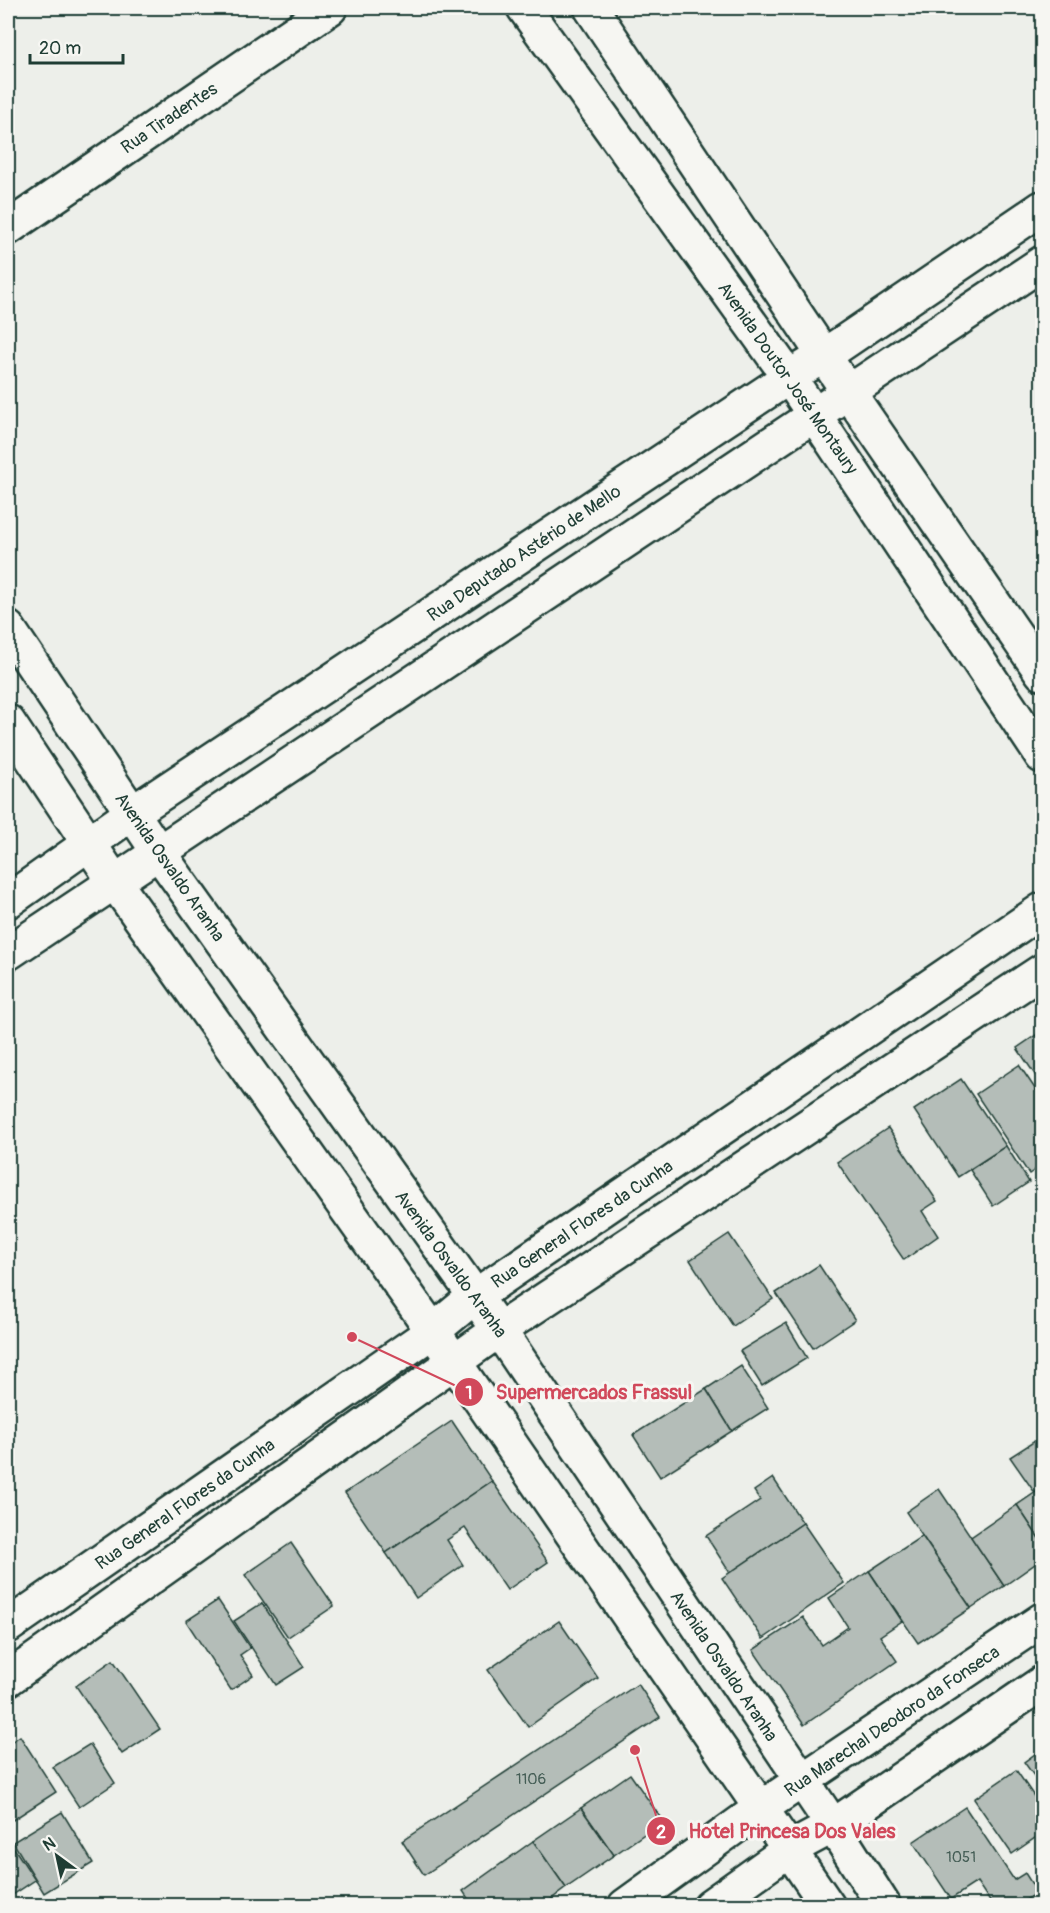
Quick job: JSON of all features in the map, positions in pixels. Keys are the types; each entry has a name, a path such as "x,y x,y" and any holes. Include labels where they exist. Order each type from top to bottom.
{"street":[{"name":"Rua Tiradentes","path":"8,228 330,8"},
{"name":"Avenida Doutor José Montaury","path":"524,8 789,376 1042,756"},
{"path":"591,8 849,393 1042,673"},
{"name":"Rua Deputado Astério de Mello","path":"8,901 132,813 789,376 825,355 1042,208"},
{"path":"8,953 816,416 1042,263"},
{"name":"Avenida Osvaldo Aranha","path":"8,628 159,853 499,1330 884,1905"},
{"path":"370,655 397,694"},
{"path":"8,722 114,881 433,1331 828,1905"},
{"name":"Rua General Flores da Cunha","path":"8,1626 433,1331 474,1297 1042,910"},
{"path":"8,1679 499,1330 1042,971"},
{"path":"914,997 942,1037"},
{"path":"192,1498 215,1532"},
{"name":"Rua Marechal Deodoro da Fonseca","path":"625,1905 761,1808 1042,1620"},
{"path":"710,1905 790,1850 833,1826 1042,1683"}],"building":[{"path":"1042,1031 1042,1085 1017,1048"},
{"path":"1019,1065 1042,1099 1042,1165 1029,1174 976,1094"},
{"path":"961,1079 1006,1146 958,1177 914,1110"},
{"path":"888,1128 937,1201 922,1211 938,1236 904,1260 837,1162"},
{"path":"1006,1146 1029,1182 993,1206 970,1170"},
{"path":"729,1234 773,1299 733,1326 690,1260"},
{"path":"819,1265 855,1320 813,1348 776,1293"},
{"path":"786,1323 807,1358 762,1386 740,1351"},
{"path":"741,1366 768,1408 732,1431 706,1389"},
{"path":"706,1389 732,1431 660,1477 633,1435"},
{"path":"452,1421 492,1481 386,1553 345,1493"},
{"path":"1041,1437 1042,1488 1035,1493 1010,1457"},
{"path":"773,1478 803,1523 730,1573 706,1536 760,1500 754,1491"},
{"path":"492,1481 548,1562 507,1590 465,1528 447,1540 463,1565 416,1598 386,1553"},
{"path":"1042,1488 1042,1543 1017,1505"},
{"path":"939,1489 1004,1586 971,1608 906,1512"},
{"path":"1017,1505 1042,1543 1042,1559 1004,1586 971,1537"},
{"path":"803,1523 844,1583 763,1639 722,1578"},
{"path":"922,1536 971,1608 918,1643 869,1571"},
{"path":"291,1543 334,1606 288,1637 245,1575"},
{"path":"869,1571 902,1621 880,1636 897,1661 804,1725 753,1650 803,1617 822,1645 848,1627 829,1598"},
{"path":"218,1600 250,1648 240,1655 253,1675 231,1690 186,1621"},
{"path":"262,1603 304,1667 276,1685 234,1621"},
{"path":"559,1621 598,1678 528,1727 488,1670"},
{"path":"113,1660 160,1729 122,1754 76,1686"},
{"path":"638,1684 660,1717 424,1875 402,1841"},
{"path":"20,1736 56,1792 8,1823 8,1744"},
{"path":"90,1744 115,1783 79,1807 53,1767"},
{"path":"1042,1749 1042,1787 1024,1762"},
{"path":"1016,1770 1042,1808 1042,1833 1012,1854 974,1799"},
{"path":"630,1774 663,1821 614,1855 581,1808"},
{"path":"965,1807 1014,1880 1025,1873 1037,1892 1017,1906 993,1906 977,1882 951,1899 913,1842"},
{"path":"581,1808 614,1855 566,1888 533,1841"},
{"path":"62,1812 93,1863 44,1893 13,1842"},
{"path":"8,1839 35,1880 8,1898"},
{"path":"533,1841 566,1888 542,1906 473,1906 463,1891"}],"place":[{"name":"Supermercados Frassul","path":"352,1337"},
{"name":"Hotel Princesa Dos Vales","path":"635,1750"}]}
